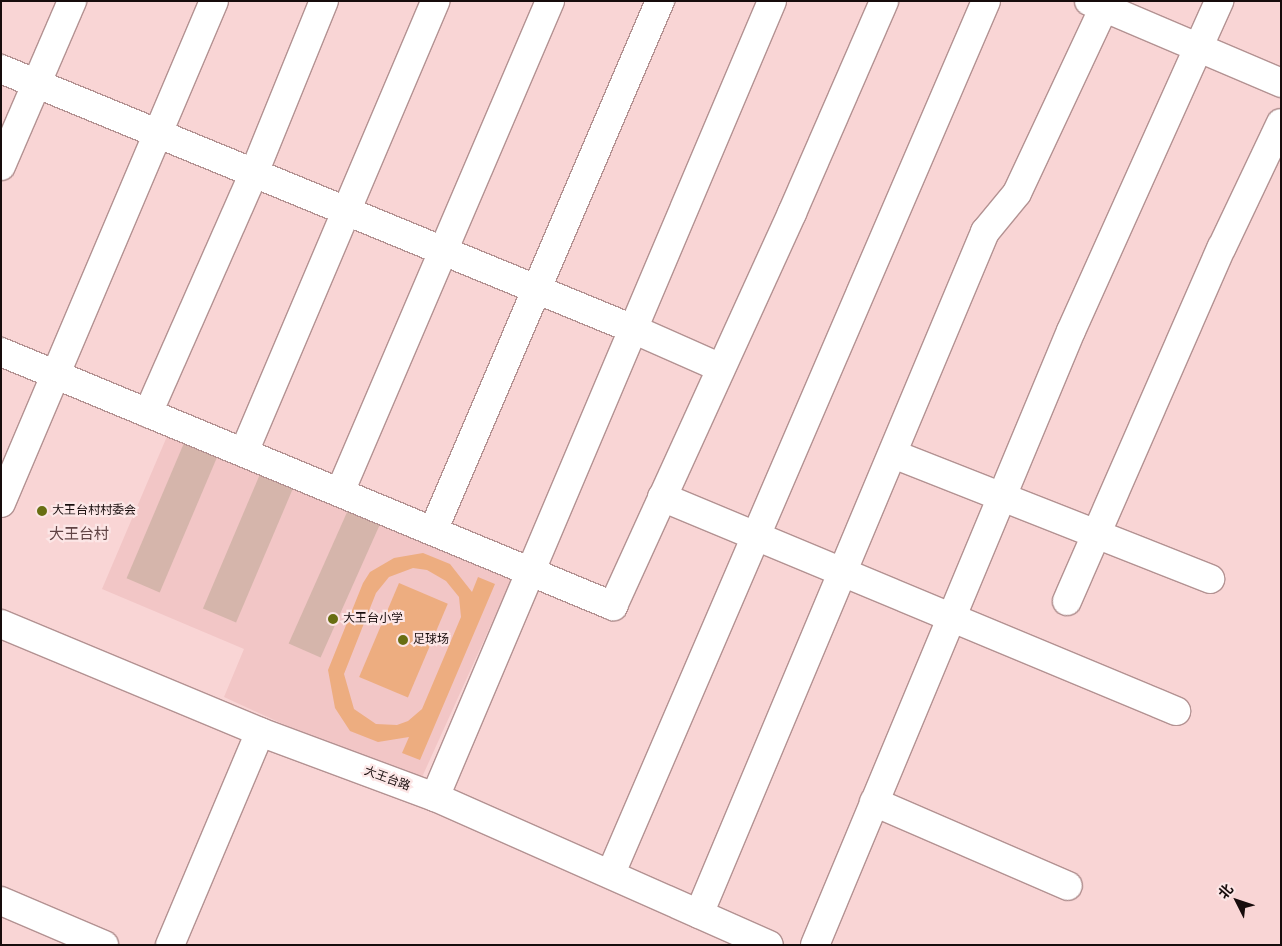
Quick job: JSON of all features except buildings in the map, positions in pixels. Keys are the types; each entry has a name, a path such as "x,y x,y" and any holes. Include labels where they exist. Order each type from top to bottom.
{"street":[{"path":"1,166 72,1"},
{"path":"1,503 57,375 214,1"},
{"path":"148,413 254,173 324,1"},
{"path":"244,452 435,1"},
{"path":"340,492 550,1"},
{"path":"433,530 660,1"},
{"path":"434,797 772,1"},
{"path":"1,352 613,606 884,1"},
{"path":"610,873 753,537 986,1"},
{"path":"814,945 1071,331 1219,1"},
{"path":"699,914 985,232 1017,193 1100,3 1281,83"},
{"path":"1,69 536,289 721,368"},
{"path":"1068,601 1094,535 1222,247 1281,123"},
{"path":"893,454 1002,496 1094,535 1210,579"},
{"path":"662,496 753,537 844,571 1176,711"},
{"name":"大王台路","path":"1,624 260,732 434,797 770,945"},
{"path":"170,945 260,732"},
{"path":"874,802 1068,886"},
{"path":"1,901 51,934 104,945"}],"shaded area":[{"name":"大王台小学","path":"168,434 513,576 418,786 224,697 244,649 102,589"},
{"path":"423,553 450,564 472,592 478,577 495,584 420,760 402,753 409,737 378,742 350,731 335,708 328,670 363,583 370,572 394,558","holes":["413,568 427,570 446,581 459,597 461,617 422,709 408,721 397,725 376,724 354,709 344,674 376,593 389,577"]},
{"name":"足球场","path":"399,583 448,604 408,698 359,677"}],"place":[{"name":"大王台村村委会","path":"42,511"},
{"name":"大王台小学","path":"333,619"},
{"name":"足球场","path":"403,640"}],"district":[{"name":"大王台村","path":"79,534"}]}
